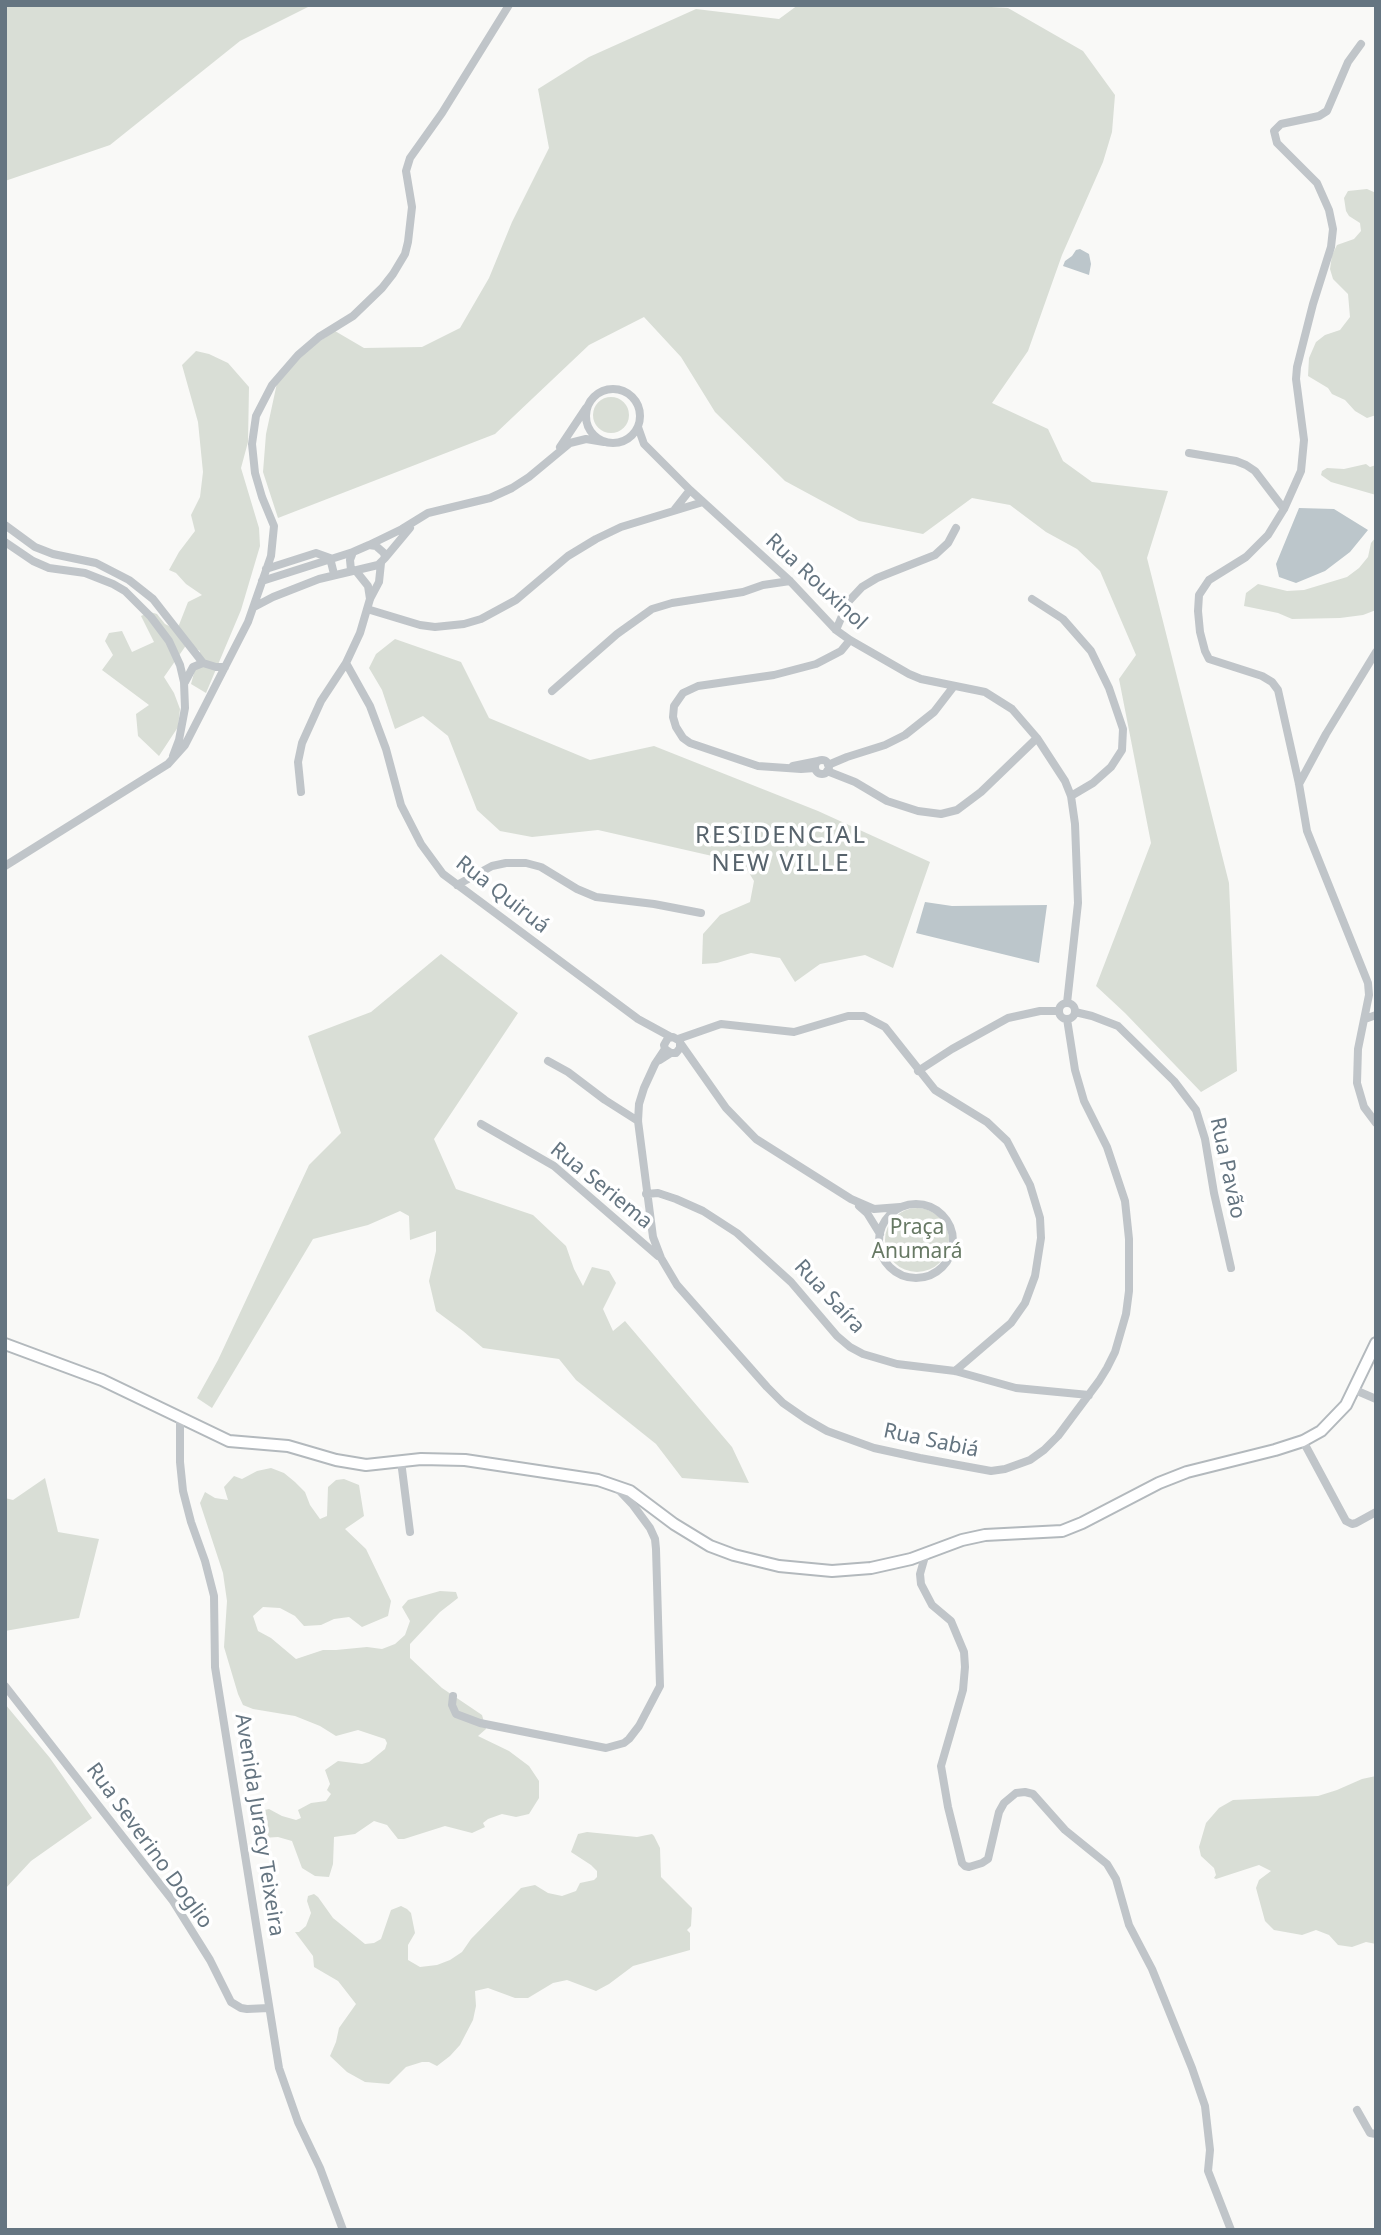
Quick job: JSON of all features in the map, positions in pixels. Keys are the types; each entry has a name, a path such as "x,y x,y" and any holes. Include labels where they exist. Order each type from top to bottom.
{"main road":[{"path":"5,1344 102,1380 229,1441 288,1446 358,1464 421,1459 465,1460 597,1479 630,1491 674,1524 710,1546 734,1555 779,1566 850,1571 871,1568 985,1535 1062,1531 1168,1479 1303,1441 1336,1418 1355,1390 1376,1343"}],"street":[{"path":"5,866 168,764 180,753 254,607 271,556 274,526 255,473 252,444 256,416 272,385 298,355 319,337 353,316 393,274 405,254 408,242 412,207 406,171 410,158 442,113 509,5"},
{"path":"1361,44 1348,62 1327,111 1319,116 1281,124 1274,131 1277,143 1317,183 1329,210 1333,229 1331,247 1297,367 1296,379 1304,440 1301,471 1284,509 1257,548 1203,586 1199,594 1198,611 1200,632 1209,659 1262,676 1275,686 1299,784 1307,831 1368,983 1369,995 1358,1049 1357,1083 1364,1107 1376,1123"},
{"path":"265,580 353,552 396,533 428,513 499,494 529,477 556,453 577,440 620,442 629,438 638,427 640,419 636,402 624,391 607,389 599,392 587,405 556,453"},
{"path":"587,405 585,414 590,431 604,442"},
{"name":"Rua Rouxinol","path":"638,427 644,444"},
{"name":"Rua Rouxinol","path":"629,438 644,444 849,640 909,674 985,692 1012,709 1037,738 1060,772 1070,796 1075,824 1079,880 1067,1003"},
{"path":"1189,453 1246,465 1262,478 1284,509"},
{"path":"676,509 690,490"},
{"path":"367,609 435,627 481,619 516,600 582,547 621,527 703,502"},
{"path":"254,607 334,574 354,571 383,560 416,520"},
{"path":"5,525 35,547 53,554 96,563 129,580 153,599 203,663 212,667 225,667"},
{"path":"836,630 848,602 862,587 877,578 935,555 948,543 956,528"},
{"path":"5,541 33,561 49,568 85,573 125,591 151,617 169,641 180,665 186,699 179,740 168,764"},
{"path":"301,792 298,762 302,743 321,701 346,663 360,633 370,598 380,582 384,553 369,545"},
{"path":"353,552 350,560 354,571 368,586 370,598"},
{"path":"266,569 316,553 330,558"},
{"path":"330,558 334,574"},
{"path":"763,585 774,566"},
{"path":"265,580 273,597"},
{"path":"552,691 625,627 652,609 790,581"},
{"path":"1032,599 1063,619 1091,651 1110,688 1123,729 1122,750 1111,767 1094,783 1070,796"},
{"path":"849,640 841,651 816,664 774,675 688,690 674,706 673,717 680,735 690,743 758,766 787,768 823,765 896,740 923,722 954,686"},
{"path":"1299,784 1376,652"},
{"path":"184,682 192,667 203,663"},
{"name":"Rua Quiruá","path":"346,663 370,706 410,826 430,859 443,874 648,1025 677,1041 726,1108 757,1139 851,1199"},
{"path":"212,667 220,677"},
{"path":"938,682 943,701"},
{"path":"186,699 195,708 204,709"},
{"path":"823,765 887,801 918,811 941,814 957,810 981,792 1037,738"},
{"path":"457,885 492,866 526,863 541,867 596,897 701,913"},
{"path":"918,1071 1008,1018 1030,1012 1058,1010 1067,1003 1075,1012 1072,1018 1067,1020 1060,1017 1058,1010"},
{"name":"Rua Pavão","path":"1075,1012 1118,1026 1174,1081 1191,1103 1201,1122 1231,1268"},
{"path":"1365,1019 1376,1015"},
{"path":"677,1041 680,1048 669,1050 666,1040 677,1041 713,1025 731,1023 794,1032 841,1017 864,1016 884,1027 918,1071 942,1096 987,1122 1007,1141 1030,1185 1040,1218 1040,1250 1035,1276 1025,1303 1002,1332 955,1371"},
{"name":"Rua Sabiá","path":"669,1050 655,1064 639,1107 638,1121 653,1237 668,1273 687,1298 783,1403 827,1431 897,1453 985,1471 1006,1469 1030,1460 1044,1450 1070,1421 1107,1368 1121,1334 1129,1291 1129,1239 1125,1201 1107,1147 1084,1101 1075,1070 1067,1020"},
{"name":"Rua Quiruá","path":"648,1025 669,1050 693,1061"},
{"path":"548,1061 569,1072 612,1105 639,1107"},
{"path":"619,1107 638,1121"},
{"name":"Rua Seriema","path":"481,1124 554,1166 661,1258"},
{"name":"Rua Saíra","path":"646,1194 658,1193 677,1199 703,1211 737,1233 778,1269 826,1325 855,1350 897,1364 955,1371 1016,1388 1089,1395"},
{"path":"851,1199 874,1209 912,1203 925,1204 937,1209 947,1218 953,1230 951,1255 944,1266 934,1274 909,1278 887,1265 881,1253 880,1234 885,1219 900,1207"},
{"path":"851,1199 867,1213 880,1234"},
{"path":"1355,1390 1376,1399"},
{"name":"Avenida Juracy Teixeira","path":"180,1417 183,1491 214,1595 215,1667 279,2068 298,2122 320,2168 343,2230"},
{"path":"1303,1441 1346,1521 1356,1523 1376,1512"},
{"path":"401,1461 410,1532"},
{"path":"453,1696 452,1705 456,1714 508,1730 606,1748 624,1743 634,1733 660,1686 656,1549 650,1528 634,1505 614,1484"},
{"path":"926,1553 920,1574 921,1584 932,1605 951,1621 964,1652 963,1690 941,1766 962,1863 965,1867 972,1866 988,1859 999,1812 1016,1793 1025,1791 1033,1794 1065,1830 1107,1864 1116,1880 1129,1925 1152,1969 1205,2106 1210,2150 1208,2171 1230,2230"},
{"name":"Rua Severino Doglio","path":"5,1686 173,1901 210,1960 230,2002 241,2008 269,2008"},
{"path":"1357,2110 1370,2133 1376,2134"}],"green space":[{"path":"5,5 312,5 240,41 110,145 5,181"},
{"path":"798,5 958,5 1008,8 1083,51 1115,95 1112,132 1103,162 1062,255 1028,351 992,403 1048,429 1063,461 1092,482 1168,491 1147,558 1229,883 1237,1071 1201,1092 1096,986 1151,843 1119,679 1136,655 1100,571 1077,549 1046,532 1010,505 972,498 923,534 859,521 785,481 715,412 681,357 644,317 589,345 495,434 278,518 263,472 266,434 277,383 293,359 335,331 364,348 422,347 460,328 489,278 512,222 549,148 538,89 589,57 696,9 779,19"},
{"path":"1367,189 1376,193 1376,415 1367,418 1308,376 1309,358 1316,342 1325,335 1340,330 1350,317 1348,294 1333,279 1330,269 1337,245 1354,239 1361,231 1360,223 1346,211 1344,198 1348,191"},
{"path":"196,351 228,363 249,387 248,442 241,468 259,528 260,546 241,610 206,693 191,684 200,651 187,644 164,677 180,709 178,727 159,756 138,736 136,714 149,705 102,670 113,655 105,641 109,633 122,631 132,652 154,642 141,616 150,612 157,614 165,624 177,630 188,602 202,595 169,570 195,531 191,515 200,497 203,472 198,422 182,365"},
{"path":"611,397 624,402 629,415 624,428 611,433 598,428 593,415 598,402"},
{"path":"1366,464 1370,467 1376,465 1376,495 1331,482 1321,475 1327,468 1344,469"},
{"path":"1376,537 1376,610 1340,618 1292,619 1278,613 1244,606 1246,593 1258,584 1287,591 1304,590 1347,577 1368,557 1371,543"},
{"path":"395,639 461,662 489,718 590,760 654,746 818,811 930,862 893,968 865,955 820,964 795,982 780,958 751,953 717,963 702,964 703,934 720,915 750,902 754,881 743,863 598,830 532,837 500,831 477,810 448,736 423,716 395,729 382,690 369,668 376,654"},
{"path":"441,954 518,1013 434,1139 456,1189 533,1215 566,1246 583,1286 592,1267 609,1271 616,1283 603,1309 613,1331 625,1321 732,1447 749,1483 682,1478 656,1444 576,1380 559,1359 483,1348 436,1311 429,1281 436,1251 436,1231 410,1240 409,1216 400,1211 368,1225 313,1239 212,1408 197,1398 218,1360 309,1165 341,1133 308,1036 371,1012"},
{"name":"Praça Anumará","path":"911,1208 923,1208 940,1217 947,1228 947,1252 940,1263 923,1272 911,1272 899,1267 890,1258 885,1246 885,1234 890,1222 899,1213"},
{"path":"271,1468 284,1473 305,1492 320,1519 327,1516 328,1487 336,1480 344,1479 359,1485 364,1516 345,1529 366,1549 391,1601 388,1616 362,1627 349,1617 334,1619 321,1625 304,1626 295,1616 280,1608 263,1607 253,1616 258,1631 296,1659 323,1650 367,1647 382,1649 395,1644 405,1635 410,1621 402,1607 408,1600 440,1591 456,1592 458,1598 440,1612 410,1644 410,1658 442,1688 482,1715 486,1729 478,1736 509,1751 529,1766 539,1781 539,1798 529,1814 516,1817 502,1814 488,1819 483,1823 485,1827 472,1833 445,1826 404,1839 398,1839 387,1825 374,1821 355,1834 334,1837 333,1864 329,1877 315,1876 302,1868 292,1841 278,1837 263,1838 253,1827 255,1812 269,1809 296,1820 301,1818 298,1810 311,1803 326,1801 331,1794 327,1790 330,1784 325,1770 338,1761 362,1764 369,1762 385,1749 387,1743 385,1739 358,1730 336,1736 295,1716 253,1709 243,1705 238,1694 224,1647 227,1601 223,1573 200,1503 205,1492 215,1498 228,1500 224,1487 234,1476 242,1479 257,1471"},
{"path":"45,1478 58,1532 99,1539 79,1618 5,1631 5,1498 13,1500"},
{"path":"5,1704 50,1758 92,1818 31,1861 5,1889"},
{"path":"1376,1776 1376,1944 1366,1942 1352,1947 1338,1945 1329,1935 1316,1930 1302,1935 1274,1930 1265,1921 1256,1888 1259,1880 1271,1871 1259,1865 1216,1879 1214,1868 1201,1856 1199,1847 1206,1823 1219,1808 1233,1800 1318,1796"},
{"path":"587,1832 654,1836 660,1848 661,1877 692,1908 691,1926 687,1930 690,1933 690,1950 633,1966 596,1991 567,1980 553,1983 528,1998 515,1998 488,1988 475,1991 473,2020 460,2045 450,2056 437,2066 422,2062 406,2067 389,2084 365,2082 347,2072 330,2056 339,2028 356,2004 338,1981 314,1967 313,1956 295,1932 306,1926 311,1913 308,1896 314,1894 318,1897 333,1918 365,1944 381,1939 391,1910 401,1906 407,1909 411,1913 415,1933 408,1945 408,1960 420,1967 437,1965 462,1952 471,1939 521,1888 535,1885 548,1893 562,1896 576,1891 580,1883 594,1880 597,1871 571,1852 578,1834"}],"shaded area":[{"path":"1080,249 1089,254 1089,275 1063,266 1076,250"},
{"path":"1299,508 1334,509 1368,530 1350,552 1325,571 1296,583 1279,577 1276,564"},
{"path":"925,902 952,906 1047,905 1039,963 916,933"}],"district":[{"name":"RESIDENCIAL NEW VILLE","path":"781,850"}]}
